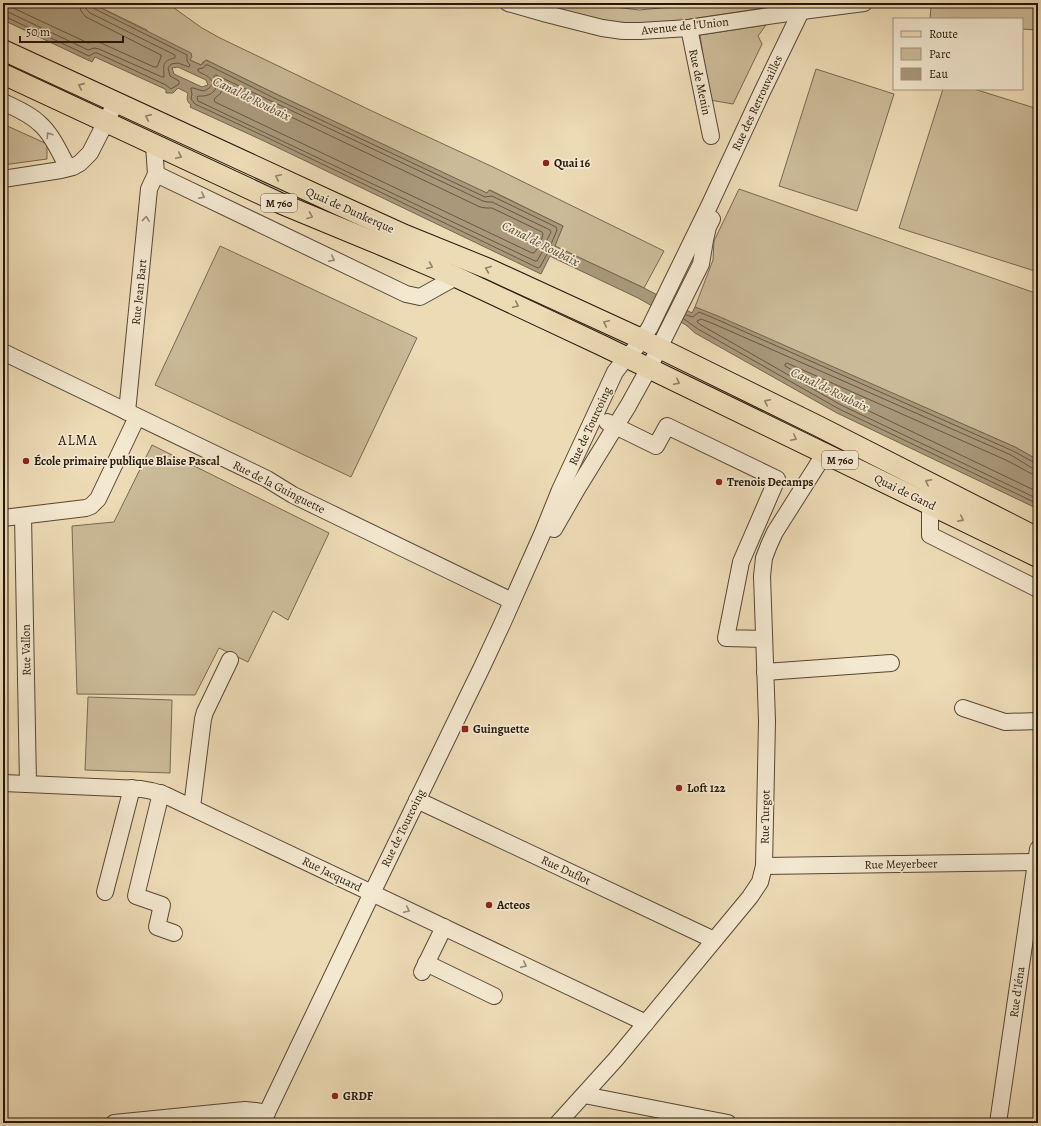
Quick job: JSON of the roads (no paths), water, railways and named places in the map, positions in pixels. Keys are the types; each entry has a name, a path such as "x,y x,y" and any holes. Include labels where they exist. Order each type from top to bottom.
{"main road":[{"name":"Quai de Dunkerque","path":"3,50 405,235 651,336"},
{"name":"Quai de Dunkerque","path":"3,74 282,204 456,277 632,364"},
{"name":"Quai de Gand","path":"651,336 820,427 1038,538"},
{"name":"Quai de Gand","path":"632,364 825,453 1038,557"}],"street":[{"name":"Avenue de l'Union","path":"508,3 581,23 623,31 689,28 803,7 864,3"},
{"name":"Rue des Retrouvailles","path":"681,274 695,261 701,232 710,204 803,7"},
{"path":"632,364 651,336 681,274 803,7"},
{"path":"651,336 681,274 701,264 704,240 708,227 803,7"},
{"name":"Rue de Menin","path":"689,28 711,136"},
{"path":"3,102 39,122 52,140 68,168"},
{"path":"3,179 68,168 80,163 87,157 94,146 116,102"},
{"path":"154,144 156,174 406,294 420,297 456,277"},
{"name":"Rue Jean Bart","path":"23,516 86,508 94,504 98,499 132,415 143,248 149,189 156,174"},
{"name":"Rue de Tourcoing","path":"265,1118 503,622 543,532 606,422 632,364 651,336"},
{"name":"Rue de la Guinguette","path":"3,352 512,601"},
{"name":"Rue de Tourcoing","path":"606,422 632,364"},
{"path":"503,622 562,513 606,422 656,446 667,426 777,479 741,562 726,638 764,639"},
{"name":"Rue Turgot","path":"558,1123 616,1059 760,882 764,866 767,734 762,587 764,558 775,532 825,453"},
{"path":"930,504 930,535 1038,589"},
{"path":"3,518 23,516"},
{"name":"Rue Vallon","path":"23,516 28,784"},
{"path":"192,807 202,719 230,660"},
{"path":"765,672 891,663"},
{"path":"963,708 1005,722 1038,721"},
{"name":"Rue Jacquard","path":"3,783 132,788 161,793 372,893 441,933 646,1023"},
{"path":"105,892 132,788"},
{"path":"161,793 136,896 162,905 157,927 174,933"},
{"name":"Rue Duflot","path":"417,800 714,940"},
{"name":"Rue Meyerbeer","path":"764,866 1037,858"},
{"name":"Rue d'Iéna","path":"998,1123 1037,858"},
{"path":"441,933 424,968 494,996"},
{"path":"584,1095 728,1123"},
{"path":"114,1123 245,1110 255,1111 265,1118"}],"water":[{"name":"Canal de Roubaix","path":"3,3 91,3 191,53 192,57 190,60 201,65 206,60 487,193 489,190 563,226 555,246 644,288 692,313 695,307 718,316 1015,447 1038,460 1038,509 837,413 695,333 686,325 638,298 550,256 541,274 190,107 191,105 187,99 188,93 178,88 173,93 166,93 165,89 95,57 92,62 3,20","holes":["178,67 206,80 208,85 202,87 174,74 172,68"]}],"place":[{"name":"Quai 16","path":"546,163"},
{"name":"École primaire publique Blaise Pascal","path":"26,461"},
{"name":"Trenois Decamps","path":"719,482"},
{"name":"Guinguette","path":"465,729"},
{"name":"Loft 122","path":"679,788"},
{"name":"Acteos","path":"489,905"},
{"name":"GRDF","path":"335,1096"}],"district":[{"name":"ALMA","path":"78,440"}]}
